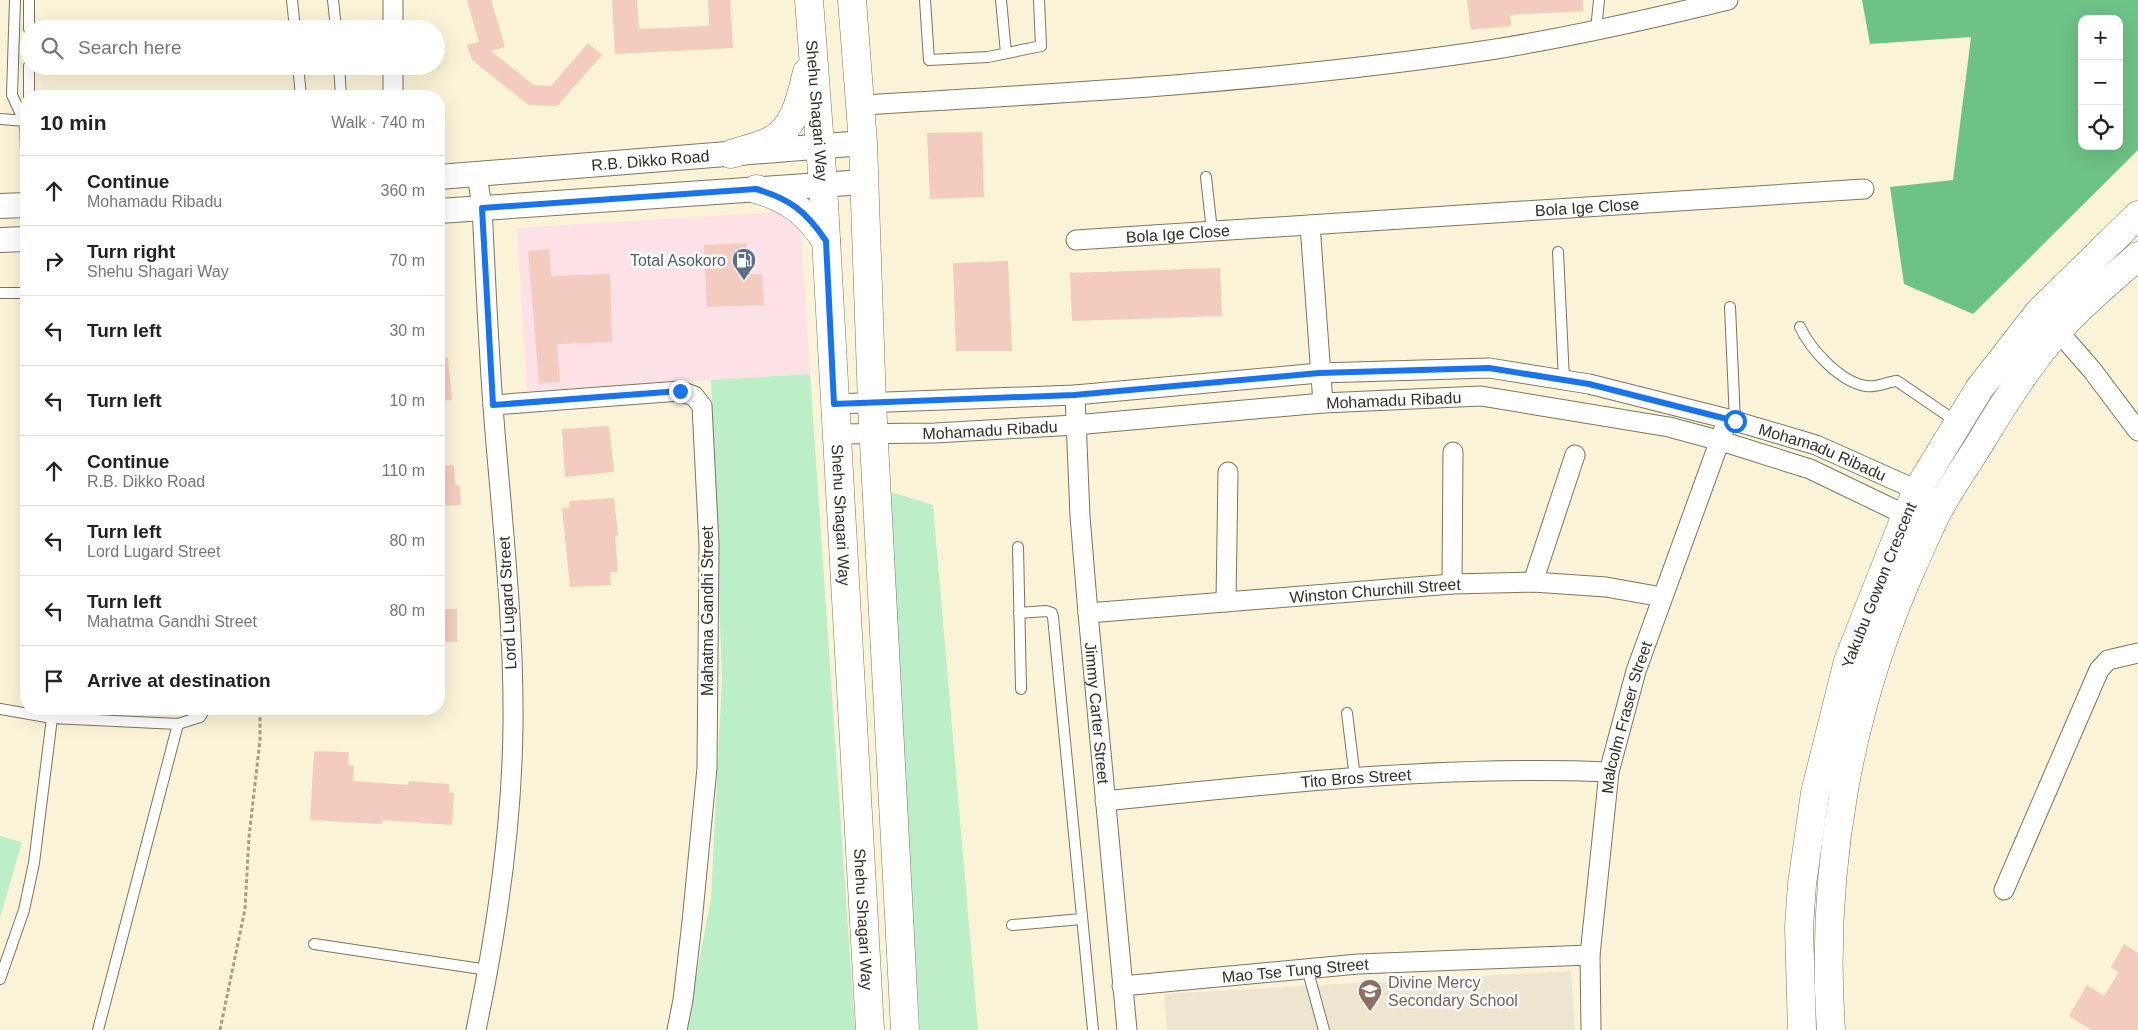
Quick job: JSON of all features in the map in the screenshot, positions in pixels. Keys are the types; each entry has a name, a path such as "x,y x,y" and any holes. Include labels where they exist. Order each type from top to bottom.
{"main road":[{"name":"Shehu Shagari Way","path":"809,0 823,185 870,1030"},
{"path":"852,0 863,143 872,404 905,1030"},
{"path":"730,154 768,142 782,132 791,122 801,99 813,48"},
{"path":"756,189 781,197 802,212 815,225 826,241"},
{"name":"Yakubu Gowon Crescent","path":"1802,1030 1799,927 1802,884 1815,793 1848,661 1906,515 1918,489 1957,422 1979,389 2039,312 2138,216"},
{"name":"Yakubu Gowon Crescent","path":"1831,1030 1827,976 1831,896 1842,804 1856,729 1874,662 1898,600 1942,503 2003,405 2059,330 2138,256"}],"street":[{"path":"393,0 393,20"},
{"path":"861,105 1114,90 1382,64 1497,48 1596,30 1728,0"},
{"path":"393,75 393,90"},
{"name":"R.B. Dikko Road","path":"445,177 863,143"},
{"name":"Lord Lugard Street","path":"476,1030 488,970 508,824 513,725 508,595 493,405 482,208 477,175"},
{"name":"R.B. Dikko Road","path":"445,211 864,182"},
{"name":"Bola Ige Close","path":"1076,240 1864,189"},
{"path":"0,206 20,205"},
{"path":"1310,225 1322,403"},
{"path":"0,240 20,239"},
{"path":"2039,312 2059,330 2138,431"},
{"name":"Mohamadu Ribadu","path":"834,404 1074,395 1319,373 1489,368 1564,380 1731,420 1816,445 1918,489 1942,503"},
{"name":"Mahatma Gandhi Street","path":"493,405 680,391 694,396 702,406 709,545 706,768 692,922 683,1000 677,1030"},
{"name":"Jimmy Carter Street","path":"1074,395 1088,613 1104,801 1127,1030"},
{"name":"Mohamadu Ribadu","path":"836,434 1075,425 1322,403 1481,396 1669,427 1721,441 1810,469 1930,528"},
{"name":"Malcolm Fraser Street","path":"1591,1030 1590,955 1609,772 1636,672 1662,597 1721,441 1731,420"},
{"path":"1452,584 1453,452"},
{"path":"1533,582 1575,455"},
{"path":"1226,602 1228,472"},
{"name":"Winston Churchill Street","path":"1088,613 1452,584 1533,582 1606,587 1662,597"},
{"path":"2004,890 2099,670 2108,660 2138,653"},
{"name":"Tito Bros Street","path":"1104,801 1355,778 1444,772 1548,769 1609,772"},
{"name":"Mao Tse Tung Street","path":"1122,986 1307,968 1590,955"}],"lane":[{"path":"15,0 12,95 20,111"},
{"path":"29,0 29,20"},
{"path":"292,0 294,20"},
{"path":"333,0 335,20"},
{"path":"925,0 929,60 988,57 1041,46 1039,0"},
{"path":"1001,0 1006,53"},
{"path":"1596,30 1599,0"},
{"path":"29,75 29,90"},
{"path":"299,75 300,90"},
{"path":"339,75 340,90"},
{"path":"0,119 20,121"},
{"path":"1206,177 1212,231"},
{"path":"1558,252 1564,380"},
{"path":"0,293 20,293"},
{"path":"1730,308 1731,420"},
{"path":"1800,327 1806,341 1816,353 1851,381 1876,386 1897,381 1957,422"},
{"path":"1018,547 1021,689"},
{"path":"1019,613 1046,611 1052,613 1053,618 1093,1030"},
{"path":"0,709 20,712"},
{"path":"1347,713 1355,778"},
{"path":"35,715 52,718 178,724 201,715"},
{"path":"0,978 24,910 34,863 52,718"},
{"path":"98,1030 178,724"},
{"path":"1012,925 1082,919"},
{"path":"314,944 488,970"},
{"path":"1307,968 1324,1030"}],"path":[{"path":"220,1030 245,910 249,838 260,740 260,715"}],"shaded area":[{"path":"782,212 801,225 810,374 527,391 517,228"},
{"name":"Divine Mercy Secondary School","path":"1571,971 1575,1030 1167,1030 1164,994"}],"green space":[{"path":"1862,0 2138,0 2138,150 1973,314 1904,284 1890,187 1953,180 1971,37 1870,44"},
{"path":"810,374 855,1030 686,1030 711,898 722,679 711,380"},
{"path":"888,491 933,505 978,1030 920,1030"},
{"path":"0,836 22,842 0,918"}],"building":[{"path":"467,0 491,0 505,47 491,51 534,85 551,86 588,43 602,55 557,106 529,105 472,60 467,45 479,42"},
{"path":"612,0 637,0 639,29 709,26 708,0 730,0 733,48 615,54"},
{"path":"1467,0 1583,0 1583,11 1510,15 1511,26 1471,30"},
{"path":"982,132 984,197 930,199 927,133"},
{"path":"746,243 748,274 762,274 764,305 707,307 704,245"},
{"path":"549,249 551,276 610,274 612,342 557,344 560,382 539,383 528,251"},
{"path":"1008,261 1012,351 956,351 953,263"},
{"path":"1220,268 1222,316 1072,321 1070,273"},
{"path":"445,358 448,358 452,400 445,401"},
{"path":"609,426 614,472 565,477 562,429"},
{"path":"454,465 455,484 460,486 461,505 445,506 445,466"},
{"path":"614,498 618,535 615,536 618,572 610,572 611,585 570,587 562,508 570,508 569,501"},
{"path":"445,609 457,609 457,642 445,642"},
{"path":"314,751 349,752 348,765 354,766 353,781 408,785 409,781 449,784 449,793 454,793 452,825 382,820 382,824 310,820"},
{"path":"2124,944 2138,953 2138,1030 2092,1030 2069,1016 2087,985 2104,996 2119,972 2111,967"}],"place":[{"name":"Total Asokoro","path":"744,281"},
{"name":"Divine Mercy Secondary School","path":"1370,1012"}],"route":[{"path":"680,391 493,405 482,208 756,189 781,197 802,212 815,225 826,241 834,404 1074,395 1319,373 1489,368 1589,384 1735,421"}]}
